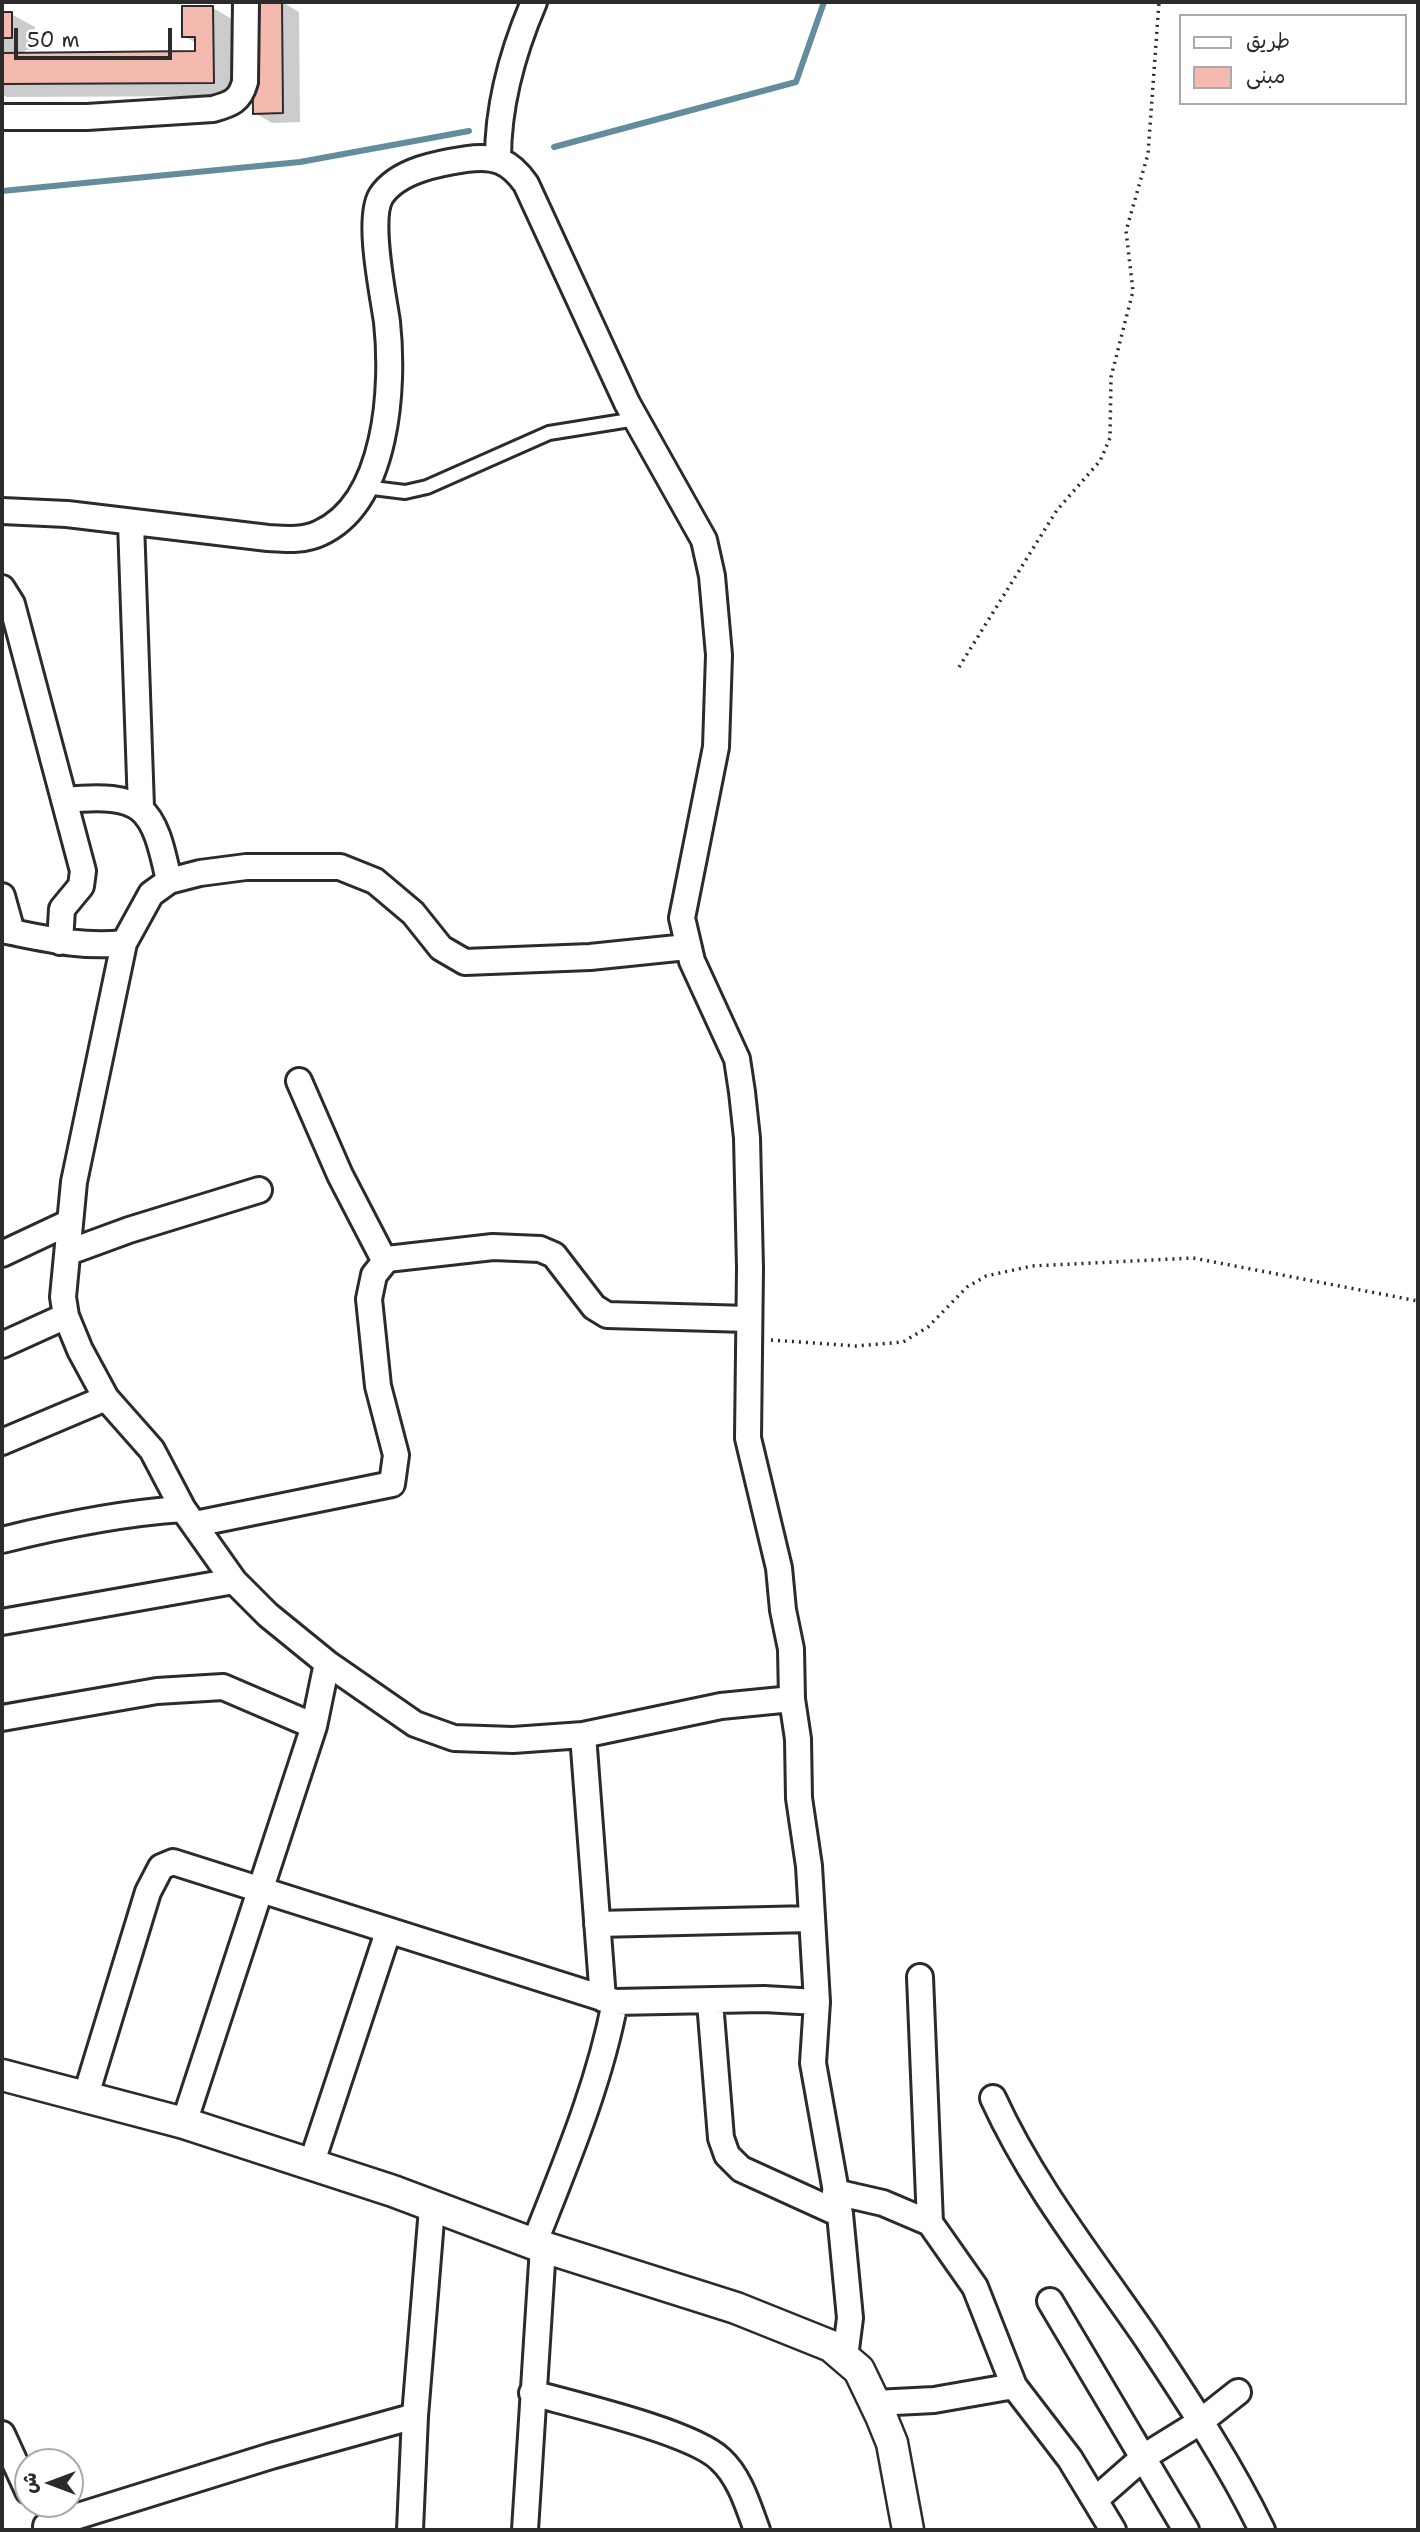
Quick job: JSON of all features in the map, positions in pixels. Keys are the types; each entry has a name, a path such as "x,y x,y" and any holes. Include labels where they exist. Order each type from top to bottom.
{"street":[{"path":"2,117 87,117 213,109 231,104 242,93 245,82 246,2"},
{"path":"498,158 501,113 507,83 534,2"},
{"path":"2,512 67,514 299,539 319,534 336,524 353,507 365,487 379,453 388,370 387,327 376,221 380,198 398,180 428,168 475,158 498,158 519,174 526,184 636,419 704,540 716,609 719,695 716,747 705,809 685,892 682,918 687,947 737,1059 747,1138 748,1438 779,1568 783,1610 791,1650 792,1699 798,1740 799,1798 809,1866 817,2002 813,2063 837,2203 850,2318 845,2357"},
{"path":"131,523 141,807"},
{"path":"2,588 12,604 83,878 81,886 62,909 60,942"},
{"path":"64,800 118,799 141,807 146,811 158,837 169,881"},
{"path":"687,947 590,957 465,962 441,948 413,913 375,881 340,867 246,867 200,873 169,881 151,894 124,943 80,1149 70,1222 69,1252 64,1266 66,1315 80,1350 106,1398 152,1450 189,1517 234,1581 268,1615 327,1663 415,1724 454,1738 513,1740 583,1735 722,1706 792,1699"},
{"path":"2,896 7,931 60,942 99,946 124,943"},
{"path":"299,1081 340,1175 381,1254 387,1259"},
{"path":"69,1252 259,1190"},
{"path":"2,1254 70,1222"},
{"path":"2,1540 64,1524 139,1512 189,1517 392,1484 396,1455 378,1386 369,1299 374,1275 387,1259 470,1248 526,1247 554,1255 594,1307 607,1315 748,1328"},
{"path":"2,1345 66,1315"},
{"path":"2,1441 106,1398"},
{"path":"2,1622 234,1581"},
{"path":"184,2123 314,1726 327,1663"},
{"path":"2,1718 157,1690 223,1687 314,1726"},
{"path":"525,2530 538,2246 603,2054 609,2000 597,1924 583,1735"},
{"path":"86,2095 143,1909 161,1867 173,1862 609,2000 710,2002 764,1999 817,2002"},
{"path":"597,1924 811,1919"},
{"path":"311,2165 388,1932"},
{"path":"920,1977 930,2224"},
{"path":"710,2002 721,2138 727,2155 741,2169 837,2203 883,2203 930,2224 975,2287 1014,2386 1070,2459 1113,2530"},
{"path":"2,2053 52,2086"},
{"path":"2,2075 52,2086 184,2123 393,2191 538,2246 736,2308 799,2332 845,2357 859,2370 892,2443 908,2530"},
{"path":"993,2098 1009,2134 1085,2255 1146,2339 1200,2422 1245,2495 1262,2530"},
{"path":"410,2530 415,2416 432,2208"},
{"path":"1050,2301 1186,2530"},
{"path":"875,2403 934,2400 1014,2386"},
{"path":"1096,2500 1144,2456 1200,2422 1238,2392"},
{"path":"532,2393 654,2429 708,2449 722,2460 735,2477 757,2530"},
{"path":"43,2520 415,2416"},
{"path":"4,2449 14,2466"}],"lane":[{"path":"365,487 405,492 427,487 549,433 636,419"}],"path":[{"path":"959,667 1058,510 1100,461 1110,438 1111,377 1133,291 1126,231 1148,154 1159,2"},
{"path":"748,1328 856,1346 903,1342 915,1337 967,1287 986,1276 1012,1268 1193,1258 1418,1301"}],"building":[{"path":"252,2 282,2 283,113 253,114"},
{"path":"182,6 213,6 214,83 2,84 2,53 195,51 195,37 182,37"},
{"path":"2,12 12,12 12,38 2,38"}],"waterway":[{"path":"554,147 796,82 824,2"},
{"path":"2,191 300,162 469,131"}]}
